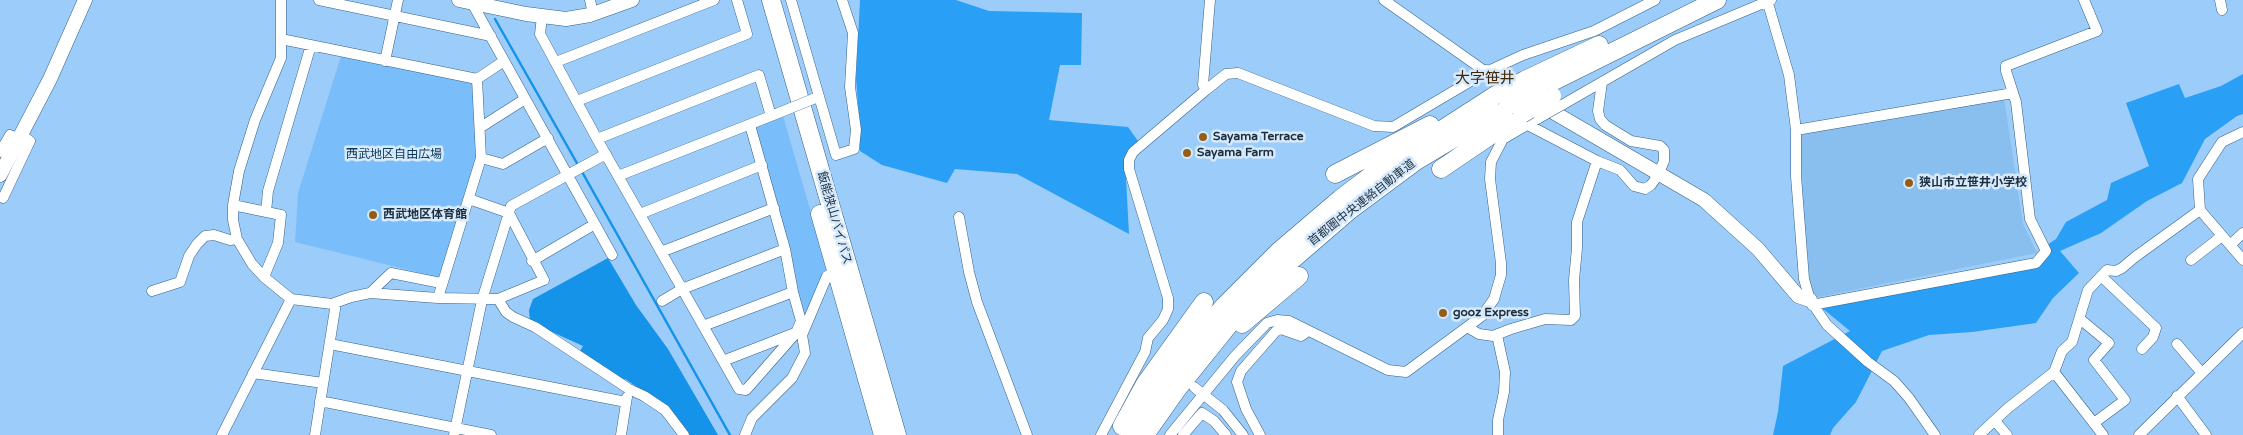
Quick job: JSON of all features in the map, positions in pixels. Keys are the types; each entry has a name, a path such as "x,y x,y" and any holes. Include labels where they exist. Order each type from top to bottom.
{"highway":[{"name":"飯能狭山バイパス","path":"758,0 883,435"},
{"name":"飯能狭山バイパス","path":"771,0 897,435"},
{"name":"首都圏中央連絡自動車道","path":"1544,93 1691,0"},
{"name":"首都圏中央連絡自動車道","path":"1146,434 1178,388 1236,316 1291,261 1350,210 1409,166 1664,25 1716,0"},
{"path":"1441,168 1513,110 1544,93"},
{"name":"首都圏中央連絡自動車道","path":"1129,435 1167,379 1209,325 1250,279 1279,251 1334,204 1373,174 1513,110"},
{"path":"1335,174 1451,114 1513,110"},
{"path":"1146,434 1220,346 1251,316 1299,276"},
{"path":"1117,435 1145,384 1204,302"}],"street":[{"path":"0,175 50,78 85,0"},
{"path":"281,0 281,58 245,148 233,206 233,220 237,240 252,264 264,277 291,299 332,304 370,293 438,298 498,299 544,280 508,213 469,199"},
{"path":"319,0 491,36"},
{"path":"385,61 398,0"},
{"path":"590,0 593,14"},
{"path":"465,1 504,4 542,17 566,19 593,14 632,0"},
{"path":"556,62 714,0"},
{"path":"577,101 747,34 737,0"},
{"path":"791,0 816,98 836,155 854,149 856,130 850,87 853,33 842,0"},
{"path":"1206,90 1203,85 1210,0"},
{"path":"1384,0 1486,72 1704,200 1758,249 1798,296 1811,303 2036,263 2046,251 2030,219 2016,102 2006,66 2097,31 2084,0"},
{"path":"1101,435 1145,352 1148,338 1163,320 1168,309 1168,298 1129,169 1129,160 1133,152 1226,74 1238,73 1374,126 1383,128 1393,127 1486,72 1523,55 1594,31 1656,0"},
{"path":"465,1 491,36 525,99 572,174 595,224 612,255"},
{"path":"1513,110 1539,118 1544,93 1602,82 1675,40 1768,1 1789,75 1796,130 1796,176 1804,279 1811,303 1832,330 1894,381 1909,398 1934,435"},
{"path":"542,17 540,34 597,139 739,389 746,390 796,333 801,321 793,292 785,249 750,125"},
{"path":"281,39 477,79 504,62"},
{"path":"266,212 268,191 311,45"},
{"path":"597,139 759,75 774,115"},
{"path":"438,298 441,283 482,158 477,79"},
{"path":"1513,110 1597,161 1620,170 1639,189 1645,189 1651,185 1658,174 1665,155 1660,146 1632,141 1605,125 1600,119 1598,111 1602,82"},
{"path":"1796,130 2013,93"},
{"path":"618,176 816,98"},
{"path":"481,127 525,99"},
{"path":"1170,435 1241,349 1267,323 1278,320 1289,322 1388,370 1406,372 1482,316 1494,299 1501,275 1490,179 1490,162 1503,139 1513,110"},
{"path":"2243,132 2222,142 2198,179 2200,210 2243,260"},
{"path":"0,152 10,135 30,141 3,198"},
{"path":"482,158 502,164 548,138"},
{"path":"455,431 482,300 511,206 606,154"},
{"path":"1467,328 1480,334 1492,336 1545,319 1571,320 1575,316 1576,222 1597,161"},
{"path":"640,214 762,166"},
{"path":"233,206 281,216 278,243 264,277"},
{"path":"661,252 774,208"},
{"path":"1979,435 2008,408 2054,372 2062,351 2072,342 2088,290 2100,276 2106,270 2116,271 2122,268 2135,256 2200,210"},
{"path":"959,216 969,272 977,302 1027,435"},
{"path":"532,260 595,224"},
{"path":"2230,245 2243,233"},
{"path":"152,291 180,282 189,256 205,236 237,240"},
{"path":"2191,260 2222,236"},
{"path":"662,301 682,289 785,249"},
{"path":"745,435 752,418 792,378 805,353 802,335 827,276 837,272"},
{"path":"370,293 391,273 441,283"},
{"path":"2100,276 2156,328 2153,337 2142,349"},
{"path":"704,326 793,292"},
{"path":"222,435 291,299"},
{"path":"498,299 506,312 513,317 535,327 629,389 644,396 665,410 684,435"},
{"path":"315,435 336,303"},
{"path":"2080,319 2109,343 2094,360 2125,400 2094,423"},
{"path":"1260,435 1246,409 1237,382 1241,371 1276,330 1301,336 1308,331"},
{"path":"723,361 796,333"},
{"path":"2139,435 2201,372 2243,333"},
{"path":"1497,335 1505,372 1504,392 1498,420 1498,435"},
{"path":"330,344 626,402"},
{"path":"2177,344 2201,372"},
{"path":"1145,352 1154,358"},
{"path":"2054,372 2103,435"},
{"path":"253,373 323,383"},
{"path":"1194,387 1223,410 1243,435"},
{"path":"621,435 629,389"},
{"path":"2177,396 2206,435"},
{"path":"320,401 455,431 491,435"},
{"path":"1183,435 1202,413 1214,421 1226,435"},
{"path":"1995,421 2007,435"}],"shaded area":[{"path":"860,0 956,0 989,11 1082,13 1081,65 1060,65 1049,120 1128,127 1138,141 1125,160 1129,234 1017,174 955,169 947,183 882,165 860,151 856,79"},
{"path":"2243,74 2243,114 2237,116 2205,139 2182,183 2147,201 2101,233 2060,251 2079,273 2053,298 2036,323 1972,332 1929,335 1882,351 1856,402 1833,428 1830,435 1773,435 1778,412 1783,366 1850,331 1822,308 2038,260 2041,249 2056,239 2066,222 2107,200 2111,183 2149,166 2126,103 2179,84 2185,98 2221,86"},
{"name":"狭山市立笹井小学校","path":"2003,91 2023,224 2037,253 1809,299 1806,275 1800,135"},
{"path":"608,258 636,305 668,349 718,435 689,435 666,406 625,379 622,382 579,353 583,346 530,322 529,310 533,299"}],"green space":[{"name":"西武地区自由広場","path":"341,56 470,82 474,86 478,156 440,274 437,277 295,242 298,193"},
{"path":"783,116 827,268 827,272 805,320 755,129 757,125"}],"waterway":[{"path":"495,19 578,165"},
{"path":"581,170 730,435"}],"place":[{"name":"Sayama Terrace","path":"1203,137"},
{"name":"Sayama Farm","path":"1187,153"},
{"name":"狭山市立笹井小学校","path":"1909,183"},
{"name":"西武地区体育館","path":"373,215"},
{"name":"gooz Express","path":"1443,313"}],"district":[{"name":"大字笹井","path":"1485,79"}]}
